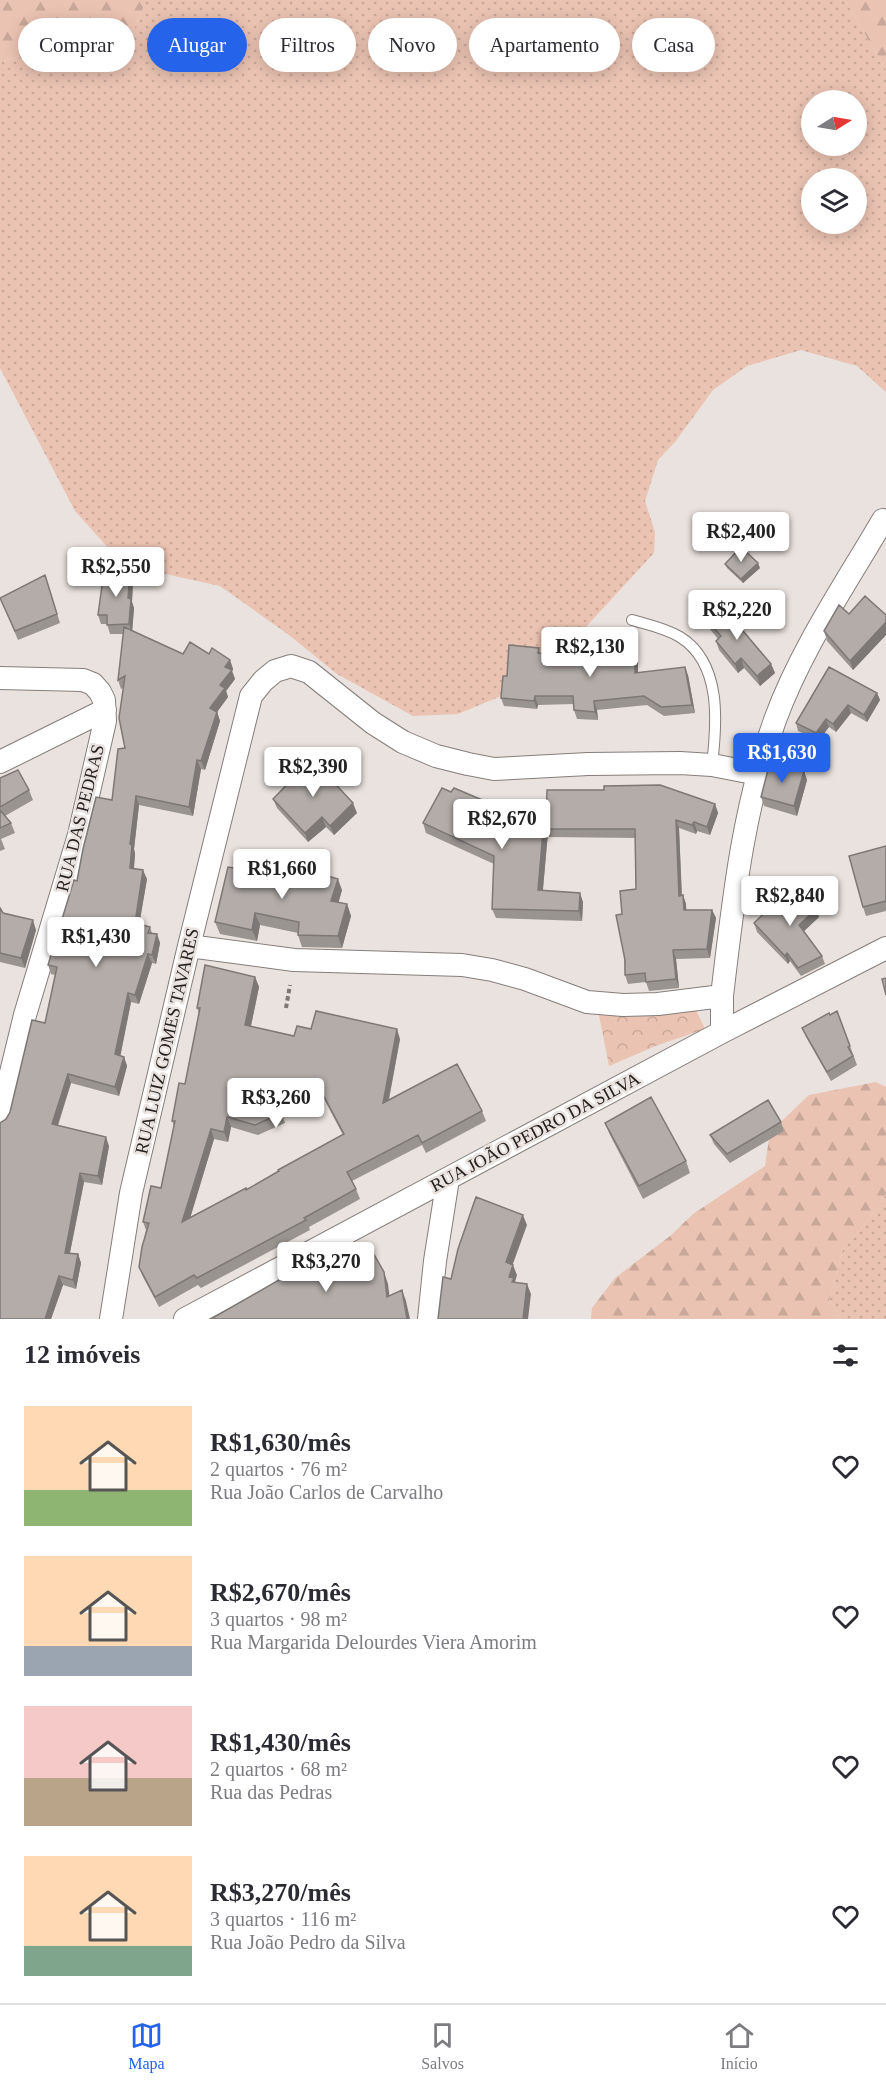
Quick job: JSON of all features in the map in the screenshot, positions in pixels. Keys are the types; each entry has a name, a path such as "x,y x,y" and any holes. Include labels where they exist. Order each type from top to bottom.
{"street":[{"path":"722,1032 722,996 733,896 758,774 776,718 798,666 883,520"},
{"name":"RUA LUIZ GOMES TAVARES","path":"111,1319 131,1193 189,946 251,696 262,681 275,671 291,666 309,672 373,723 403,742 436,756 468,765 494,769 597,763 712,765"},
{"path":"0,678 83,680 93,684 102,701 0,762"},
{"name":"RUA DAS PEDRAS","path":"0,1118 25,1015 79,835 105,721 102,701"},
{"path":"712,765 758,774"},
{"path":"189,946 294,960 462,965 525,979 587,1002 596,1003 657,1004 722,996"},
{"name":"RUA JOÃO PEDRO DA SILVA","path":"185,1319 722,1032 886,948"},
{"path":"429,1319 447,1179"}],"lane":[{"path":"632,620 662,628 682,638 700,657 710,677 714,699 716,722 712,765"}],"green space":[{"path":"0,0 144,0 144,6 135,27 135,18 18,18 18,57 0,62"},
{"path":"144,0 845,0 886,70 886,392 857,366 801,350 747,366 713,390 675,442 658,460 645,501 655,532 654,553 572,642 542,672 499,697 458,714 413,716 337,674 289,635 220,586 161,573 112,552 75,511 0,368 0,62 18,57 18,72 135,72 135,27 144,6"},
{"path":"845,0 886,0 886,70"},
{"path":"695,1008 705,1029 658,1045 609,1066 599,1015"},
{"path":"876,1082 886,1087 886,1194 870,1218 843,1249 829,1300 841,1319 591,1319 592,1308 615,1278 670,1236 693,1214 765,1166 770,1132 809,1095"},
{"path":"886,1194 886,1319 841,1319 829,1300 843,1249 870,1218"}],"building":[{"path":"741,547 758,563 741,579 725,564"},
{"path":"104,571 130,571 129,624 107,625 107,615 98,615"},
{"path":"45,575 57,614 15,631 0,598"},
{"path":"865,596 886,615 886,622 850,661 824,631 839,605 849,614"},
{"path":"721,605 771,664 757,676 741,658 735,664 716,641 721,636 705,618"},
{"path":"124,627 183,654 190,642 209,654 212,648 230,660 225,667 232,670 220,685 225,688 210,708 217,712 201,761 197,760 189,807 136,796 130,844 132,845 130,868 143,870 135,923 150,927 148,933 157,934 152,955 148,954 135,995 128,993 115,1054 124,1057 115,1087 68,1074 52,1124 106,1137 98,1176 80,1173 65,1253 78,1254 73,1280 59,1276 45,1319 0,1319 0,1123 10,1112 32,1020 45,1023 57,967 48,965 74,880 77,881 96,797 112,800 118,749 125,748 119,718 125,676 118,680"},
{"path":"509,645 539,648 538,653 603,654 602,651 635,649 635,673 685,667 692,705 661,707 644,696 594,701 595,712 574,710 573,696 535,696 534,701 501,698 503,676 507,676"},
{"path":"829,667 877,693 864,715 848,705 833,724 826,719 816,733 796,723"},
{"path":"312,759 353,803 330,826 322,817 305,833 273,799"},
{"path":"770,762 804,771 794,806 761,797"},
{"path":"18,770 29,790 0,807 0,778"},
{"path":"660,785 715,804 707,827 694,822 692,825 676,820 679,896 683,895 684,910 712,910 707,949 673,950 676,979 646,982 645,973 625,975 625,960 616,915 622,914 620,891 636,889 635,829 546,829 547,790 604,790 604,786"},
{"path":"442,788 451,792 454,788 487,802 484,810 544,820 538,890 580,893 579,911 492,909 494,856 423,823"},
{"path":"0,810 11,823 0,828"},
{"path":"886,846 886,901 863,907 849,856"},
{"path":"294,866 338,879 331,901 347,904 338,936 298,935 299,922 255,913 252,930 215,922 228,867 291,877"},
{"path":"796,883 804,897 816,909 799,925 822,956 798,968 787,953 785,956 754,923"},
{"path":"0,908 3,913 33,920 21,958 0,953"},
{"path":"205,965 255,977 245,1025 294,1036 297,1026 311,1029 316,1011 397,1029 383,1103 457,1064 482,1111 422,1143 418,1135 347,1172 356,1189 304,1218 306,1220 197,1278 194,1275 155,1297 139,1267 149,1223 143,1222 151,1186 161,1188 175,1121 172,1121 179,1083 185,1084 200,1008 197,1008","holes":["320,1089 344,1134 246,1190 246,1188 182,1222 211,1129 224,1132 227,1117 255,1125 282,1113 278,1104"]},
{"path":"886,978 886,995 882,979"},
{"path":"837,1011 853,1056 827,1072 802,1028"},
{"path":"651,1097 686,1161 639,1186 605,1123"},
{"path":"768,1100 781,1122 727,1154 710,1135"},
{"path":"476,1197 523,1215 506,1262 513,1265 509,1277 514,1278 512,1282 527,1284 523,1319 438,1319 443,1277 451,1279 458,1249"},
{"path":"368,1244 384,1272 387,1297 402,1290 407,1319 211,1319 319,1257 328,1266"}]}
